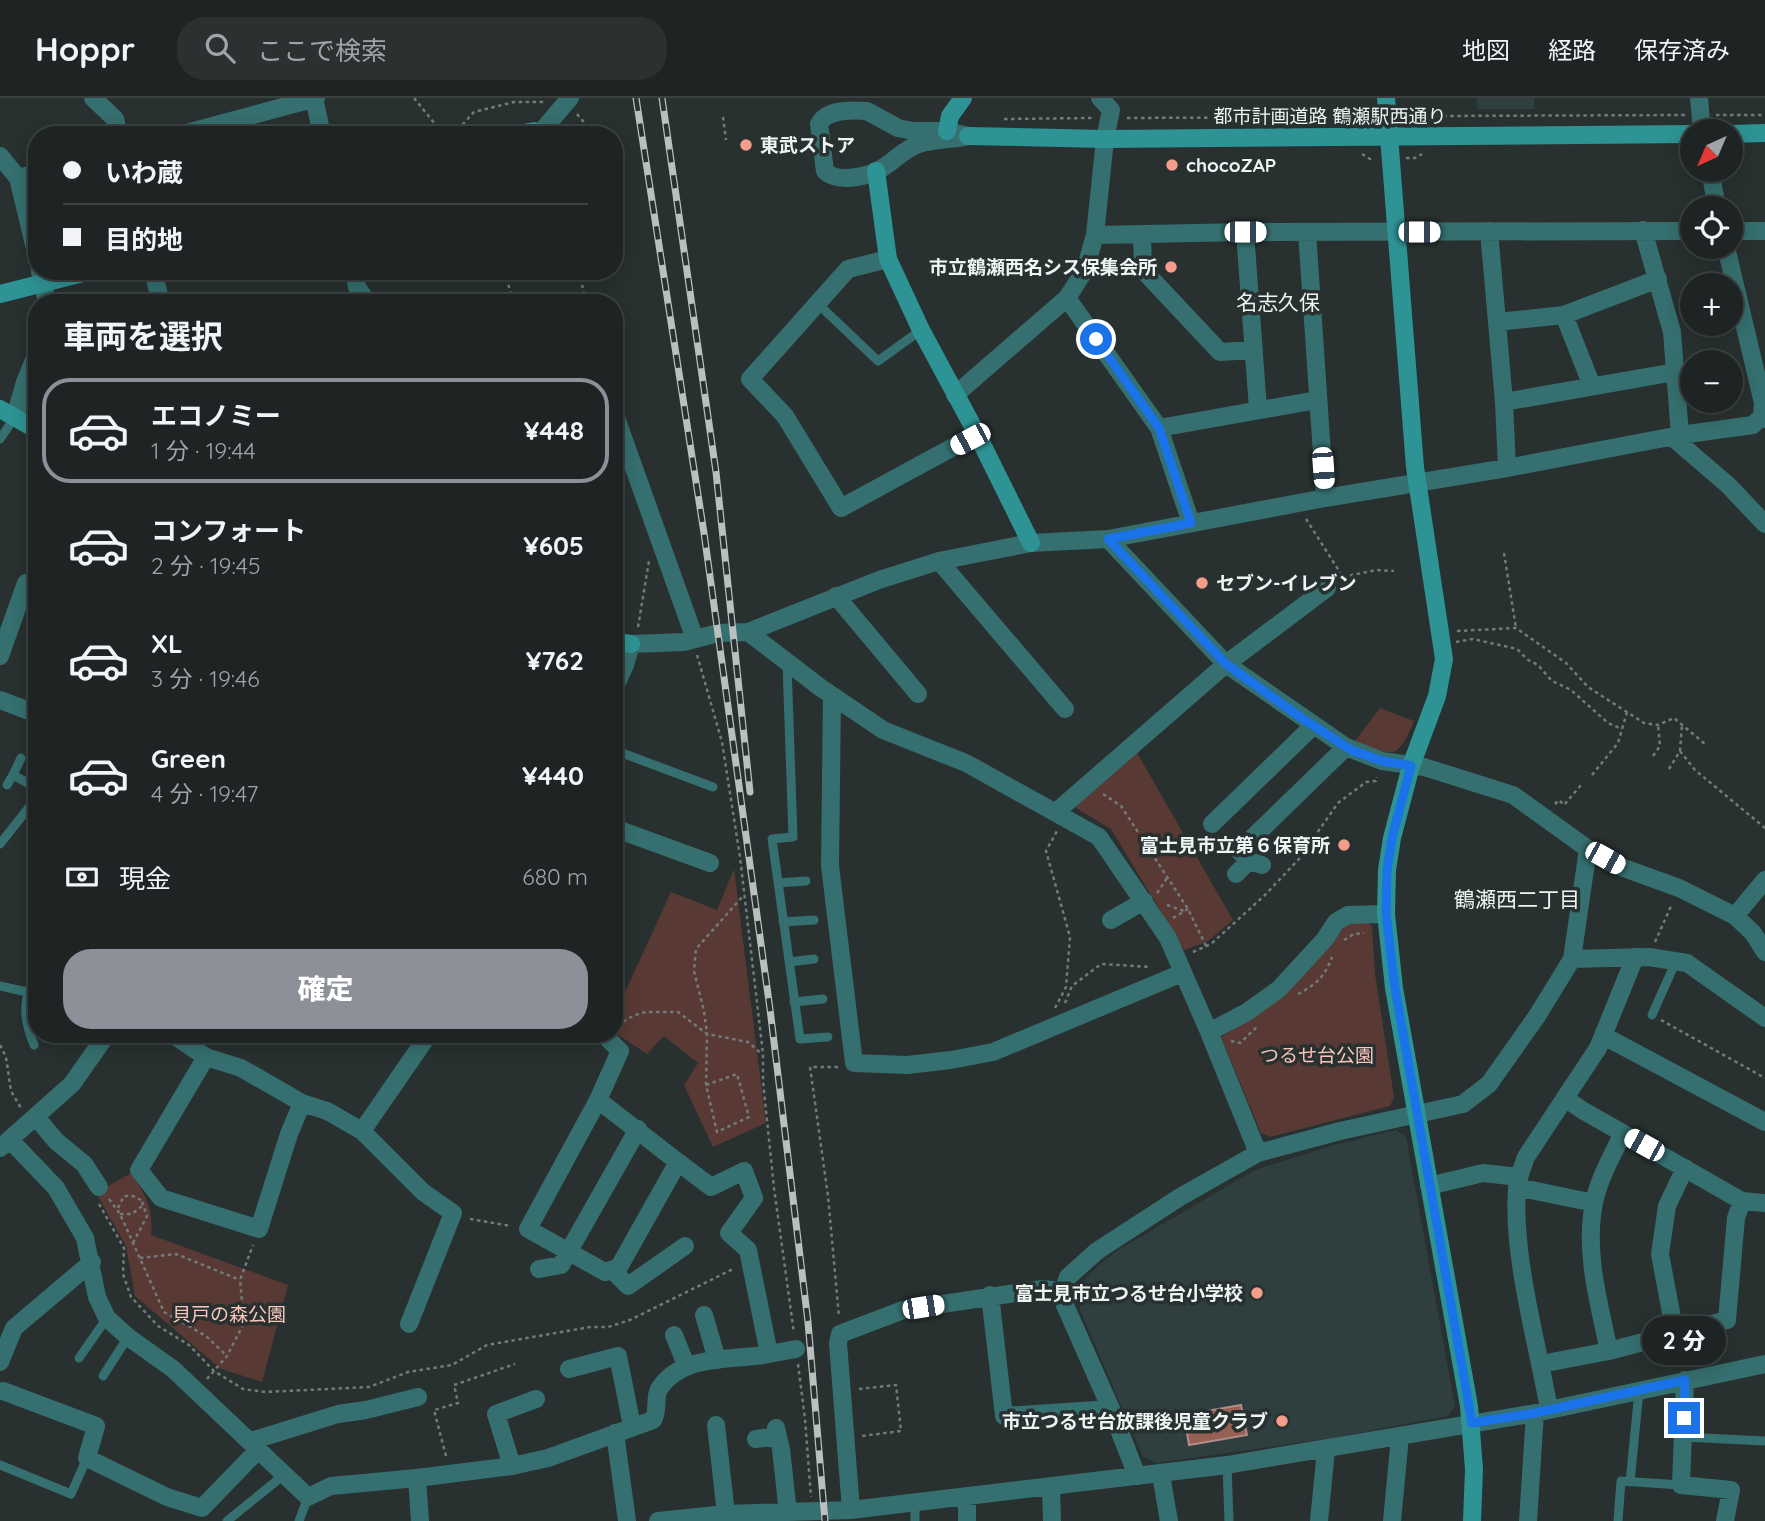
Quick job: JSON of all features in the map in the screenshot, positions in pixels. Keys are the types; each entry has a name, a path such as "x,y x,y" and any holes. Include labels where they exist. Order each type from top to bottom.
{"street":[{"path":"93,98 115,119 117,126"},
{"path":"947,131 950,116 964,98"},
{"path":"955,395 1067,298 1085,270 1095,235 1105,139 1111,110 1100,98"},
{"path":"1386,98 1417,483 1444,659 1437,696 1411,766 1392,838 1387,870 1386,914 1395,988 1472,1423 1472,1521"},
{"path":"212,126 315,99 320,126"},
{"path":"548,126 569,100"},
{"path":"861,111 875,114 888,124 913,131 947,131 968,136 921,143 876,172 834,178 825,171 819,124 822,118 830,113 861,111"},
{"path":"1743,134 1765,133"},
{"name":"都市計画道路 鶴瀬駅西通り","path":"968,136 1105,139 1680,134"},
{"path":"0,156 18,178 28,220"},
{"path":"876,172 888,260 921,330 1031,543"},
{"path":"18,178 28,175"},
{"path":"1643,230 1672,332 1676,436 1765,524"},
{"path":"1095,235 1680,231"},
{"path":"1743,231 1765,231"},
{"path":"1245,232 1258,409"},
{"path":"1307,232 1325,498"},
{"path":"1489,232 1507,468"},
{"path":"1142,234 1143,270 1220,352 1254,350"},
{"path":"623,670 627,643 670,643 718,633 748,632 878,580 939,561 1031,543 1108,539 1325,498 1752,425 1763,417 1763,404 1729,259"},
{"path":"888,260 848,269 750,379 785,416 841,508 977,435"},
{"path":"1497,322 1564,315 1658,279"},
{"path":"0,294 35,280"},
{"path":"1067,298 1159,428 1191,523"},
{"path":"1564,315 1592,386"},
{"path":"1504,402 1675,372"},
{"path":"28,375 8,413 28,425"},
{"path":"1159,428 1317,400"},
{"path":"623,436 695,639"},
{"path":"1108,539 1226,664 1346,747 1382,761 1424,767 1513,795 1588,849 1621,867 1679,888 1735,916 1753,933 1765,952"},
{"path":"939,561 1065,709"},
{"path":"0,656 28,583"},
{"path":"1060,814 1088,782 1226,664 1334,588"},
{"path":"836,596 918,694"},
{"path":"748,632 787,664 883,730 966,763 1099,837 1153,900 1258,1153"},
{"path":"832,696 830,866 854,1063 907,1065 993,1052 1051,1028 1179,966"},
{"path":"0,700 28,711"},
{"path":"1212,824 1313,726"},
{"path":"1236,874 1255,863 1239,851 1346,747"},
{"path":"623,831 710,863"},
{"path":"1137,1476 1064,1303 1063,1291 1068,1277 1126,1231 1258,1153 1340,1131 1463,1104 1489,1084 1537,1016 1572,959 1588,849"},
{"path":"1735,916 1765,880"},
{"path":"1111,920 1153,900"},
{"path":"1209,1032 1247,1012 1279,989 1325,939 1336,922 1348,915 1386,914"},
{"path":"1572,959 1642,957 1687,963 1765,1018"},
{"path":"1528,1521 1542,1411 1541,1364 1522,1267 1517,1213 1518,1182 1526,1157 1604,1036 1642,957"},
{"path":"1604,1036 1765,1122"},
{"path":"101,1043 72,1084 3,1145 56,1188 85,1238 97,1297 107,1318 173,1370 308,1497 331,1486 512,1466 548,1458 653,1420 656,1417 657,1392 670,1376 686,1365 796,1349"},
{"path":"185,1043 206,1057 241,1069 302,1103 327,1111 362,1131 423,1192 453,1213 409,1324"},
{"path":"362,1131 423,1043"},
{"path":"612,1043 620,1051 598,1100 528,1228 605,1272 619,1267 678,1162"},
{"path":"206,1057 138,1170 161,1198 259,1229 289,1134 302,1103"},
{"path":"1565,1098 1742,1201 1765,1203"},
{"path":"598,1100 711,1187 744,1171 754,1198 729,1233 748,1250 769,1354"},
{"path":"32,1119 84,1164 96,1191"},
{"path":"539,1269 561,1265 638,1129"},
{"path":"1609,1351 1590,1242 1594,1203 1605,1169 1623,1133"},
{"path":"1675,1334 1660,1254 1667,1206 1685,1168"},
{"path":"1429,1186 1483,1173 1594,1203"},
{"path":"1541,1364 1609,1351 1727,1320 1736,1218 1742,1201"},
{"path":"611,1270 628,1286 685,1246"},
{"path":"0,1362 15,1328 92,1262"},
{"path":"851,1510 838,1343 841,1334 903,1310 990,1295 1042,1289 1063,1291"},
{"path":"990,1295 1004,1416 1111,1409"},
{"path":"704,1315 718,1360"},
{"path":"674,1335 686,1365"},
{"path":"569,1369 618,1356 632,1426"},
{"path":"658,1521 726,1514 768,1517 788,1513 851,1510 915,1512 967,1496 1161,1475 1326,1450 1542,1411 1765,1364"},
{"path":"1685,1380 1681,1485 1731,1490 1725,1521"},
{"path":"1,1389 96,1426 88,1458 167,1497 202,1508 255,1445 338,1414 366,1410 416,1391"},
{"path":"512,1466 496,1413 536,1399"},
{"path":"716,1425 726,1514"},
{"path":"756,1439 777,1432 788,1513"},
{"path":"615,1433 627,1521"},
{"path":"1392,1521 1399,1437"},
{"path":"1319,1521 1326,1450"},
{"path":"1161,1475 1169,1521"},
{"path":"416,1478 420,1521"},
{"path":"1051,1486 1052,1521"},
{"path":"967,1496 967,1521"}],"lane":[{"path":"888,124 901,145 897,157"},
{"path":"817,303 877,361 921,330"},
{"path":"0,439 8,413"},
{"path":"787,664 793,837 772,839 800,1039 828,1037"},
{"path":"623,753 713,787"},
{"path":"7,785 21,758"},
{"path":"13,775 28,783"},
{"path":"1,841 28,808"},
{"path":"778,883 806,881"},
{"path":"783,922 814,920"},
{"path":"789,962 814,959"},
{"path":"1652,1015 1676,961"},
{"path":"0,986 27,992 25,1021 28,1029"},
{"path":"794,1002 823,999"},
{"path":"79,1358 107,1318"},
{"path":"103,1377 128,1337"},
{"path":"1630,1482 1639,1391"},
{"path":"1684,1437 1765,1441"},
{"path":"0,1465 71,1494 88,1458"},
{"path":"1227,1465 1229,1521"},
{"path":"227,1521 285,1474"},
{"path":"1618,1521 1621,1481 1681,1485"},
{"path":"299,1521 308,1497"}],"path":[{"path":"414,98 437,126"},
{"path":"461,126 474,112 514,102 569,100 586,126"},
{"path":"1405,110 1434,117 1765,115"},
{"path":"1131,117 1356,115 1369,111"},
{"path":"1356,115 1357,122"},
{"path":"723,117 726,140"},
{"path":"1000,119 1096,118"},
{"path":"1301,512 1343,577 1345,583 1334,588"},
{"path":"627,643 652,542 659,534"},
{"path":"1504,553 1516,628"},
{"path":"1343,577 1376,570 1394,572"},
{"path":"1454,631 1516,628 1566,663 1588,687 1644,723 1658,725 1674,719 1705,744"},
{"path":"695,639 722,742 744,895 763,1054 763,1081 774,1188 805,1419 813,1513"},
{"path":"1456,642 1473,639 1517,649 1538,665 1552,681 1571,690 1608,723 1622,729"},
{"path":"1592,775 1618,743 1628,711"},
{"path":"1653,756 1660,746 1658,725"},
{"path":"1669,769 1680,751 1682,725"},
{"path":"1680,751 1695,769 1765,828"},
{"path":"1064,1006 1072,986 1101,964 1179,966 1227,931 1298,860 1338,803 1366,782 1376,781 1382,761"},
{"path":"1088,782 1121,806 1167,877 1206,946"},
{"path":"1550,811 1559,800 1564,805 1581,785"},
{"path":"1051,1028 1055,1009 1066,987 1070,937 1046,851 1060,814"},
{"path":"1167,877 1153,900 1186,910"},
{"path":"1642,957 1679,888"},
{"path":"706,1085 737,1074 749,1117 717,1132 706,1085 707,1034 704,1011 694,971 696,949 744,895"},
{"path":"1164,923 1186,910"},
{"path":"623,1022 646,1012 678,1012 707,1034 748,1042 763,1054"},
{"path":"1652,1015 1765,1078"},
{"path":"0,1045 6,1057 11,1091 32,1119"},
{"path":"841,1334 828,1196 810,1067 846,1066 854,1063"},
{"path":"133,1243 147,1216 142,1206 140,1190"},
{"path":"96,1191 118,1209 164,1312 206,1336 227,1356"},
{"path":"96,1191 124,1248 123,1274 131,1297 158,1326 189,1345 214,1371 243,1389 265,1392 369,1387 416,1391 452,1365 487,1345 590,1327 608,1327 630,1320 725,1274 750,1258"},
{"path":"118,1209 124,1196 141,1200"},
{"path":"120,1213 132,1214 142,1206"},
{"path":"453,1213 475,1222 528,1228"},
{"path":"140,1258 176,1254 240,1280"},
{"path":"196,1391 227,1356 244,1323 240,1280 247,1261"},
{"path":"450,1473 434,1410 458,1403 454,1385 515,1364"},
{"path":"841,1390 896,1385 901,1431 845,1438"}],"shaded area":[{"path":"1477,98 1534,98 1534,109 1477,109"},
{"name":"富士見市立つるせ台小学校","path":"1396,1130 1406,1137 1455,1406 1448,1416 1332,1438 1157,1463 1143,1457 1080,1310 1079,1288 1083,1281 1118,1250 1255,1170 1334,1145"},
{"path":"1241,1405 1247,1435 1189,1445 1184,1415"}],"green space":[{"path":"1380,708 1414,721 1403,744 1392,752 1355,741"},
{"path":"1136,751 1233,920 1208,941 1184,950 1111,829 1076,808 1074,801"},
{"path":"734,869 766,1123 713,1147 684,1085 698,1063 664,1036 647,1054 623,1038 623,996 671,892 717,910"},
{"name":"つるせ台公園","path":"1351,921 1366,921 1372,926 1375,974 1394,1097 1390,1106 1270,1137 1261,1133 1221,1037 1254,1016 1341,927"},
{"name":"貝戸の森公園","path":"131,1173 147,1202 151,1235 288,1285 262,1382 221,1369 135,1296 126,1246 96,1193"}],"railway":[{"path":"636,98 704,533 770,1009 808,1322 825,1521"},
{"path":"662,98 716,472 750,792"}],"place":[{"name":"東武ストア","path":"746,145"},
{"name":"chocoZAP","path":"1172,165"},
{"name":"市立鶴瀬西名シス保集会所","path":"1171,267"},
{"name":"セブン-イレブン","path":"1202,583"},
{"name":"富士見市立第６保育所","path":"1344,845"},
{"name":"富士見市立つるせ台小学校","path":"1257,1293"},
{"name":"市立つるせ台放課後児童クラブ","path":"1282,1421"}],"district":[{"name":"名志久保","path":"1278,302"},
{"name":"鶴瀬西二丁目","path":"1517,899"}],"route":[{"path":"1096,339 1159,428 1191,523 1108,539 1226,664 1351,750 1382,761 1411,766 1392,838 1387,870 1386,914 1395,988 1472,1423 1535,1413 1685,1380 1684,1418"}]}
